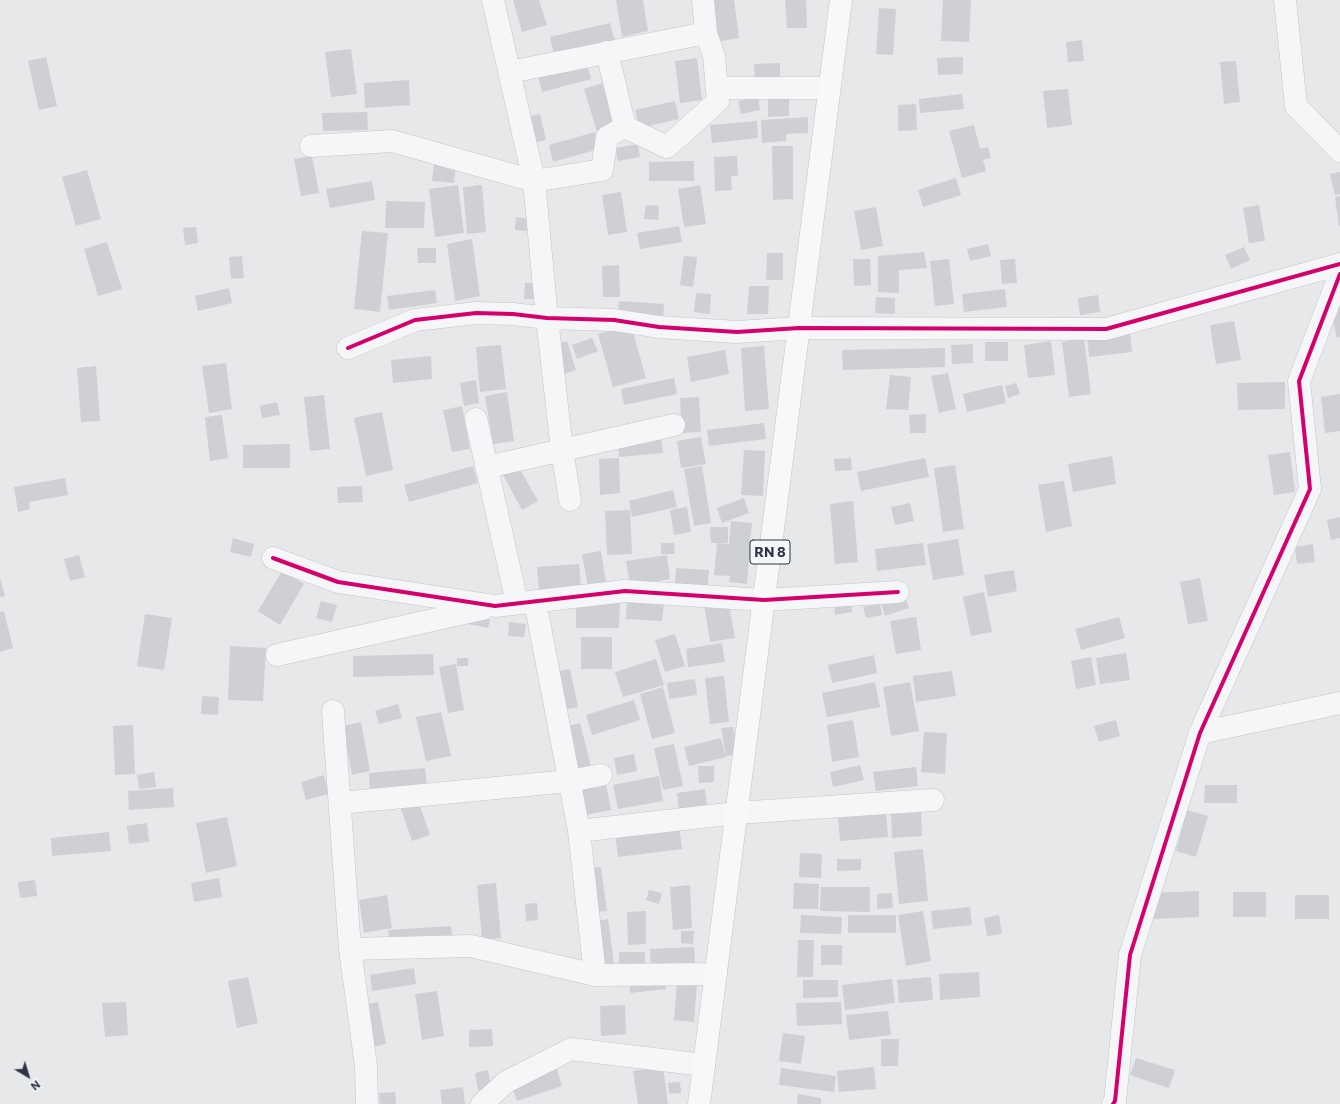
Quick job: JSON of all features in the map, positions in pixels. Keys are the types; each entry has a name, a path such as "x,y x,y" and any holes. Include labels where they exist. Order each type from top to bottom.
{"main road":[{"name":"RN 8","path":"699,1104 841,0"}],"street":[{"path":"493,0 534,181 547,318 562,450 570,500"},
{"path":"625,127 667,147 718,101 714,56 706,33 703,0"},
{"path":"1285,0 1296,106 1340,151"},
{"path":"510,72 706,33"},
{"path":"607,52 625,127"},
{"path":"717,88 830,88"},
{"path":"311,146 392,141 534,181 602,170 607,137 625,127"},
{"path":"348,348 415,320 476,313 513,314 547,318 614,320 659,327 737,332 799,328 1106,329 1340,264"},
{"path":"1113,1104 1115,1101 1130,955 1200,733 1310,489 1299,381 1340,274"},
{"path":"476,419 487,467 526,602 569,781 579,831 595,974"},
{"path":"487,467 674,425"},
{"path":"273,558 338,582 495,606"},
{"path":"277,655 495,606 625,591 764,600 898,592"},
{"path":"1200,733 1340,703"},
{"path":"333,711 350,949 366,1066 367,1104"},
{"path":"340,804 569,781 600,775"},
{"path":"579,831 736,813 933,800"},
{"path":"350,949 471,946 595,974 716,974"},
{"path":"482,1104 506,1082 571,1049 704,1065"}],"building":[{"path":"513,0 539,0 547,25 522,32"},
{"path":"616,0 643,0 648,31 622,37"},
{"path":"709,0 734,0 739,38 715,42"},
{"path":"785,0 806,0 807,28 787,28"},
{"path":"943,0 971,0 969,42 941,41"},
{"path":"879,8 896,9 893,55 876,54"},
{"path":"610,23 615,41 554,55 550,37"},
{"path":"1082,40 1084,61 1068,62 1066,42"},
{"path":"351,49 357,94 331,97 325,52"},
{"path":"46,57 57,106 39,110 28,61"},
{"path":"963,57 963,74 938,75 937,58"},
{"path":"697,58 702,100 680,103 675,61"},
{"path":"1236,61 1240,102 1224,104 1220,62"},
{"path":"780,63 780,80 755,82 754,64"},
{"path":"587,64 591,79 542,92 538,76"},
{"path":"409,80 410,105 365,108 364,83"},
{"path":"602,83 616,126 597,132 584,89"},
{"path":"1068,89 1072,125 1047,128 1043,91"},
{"path":"962,94 964,109 920,113 919,99"},
{"path":"758,97 760,110 741,114 738,101"},
{"path":"789,98 789,116 768,117 768,99"},
{"path":"675,101 679,119 639,128 635,110"},
{"path":"916,104 917,130 898,131 898,105"},
{"path":"367,112 368,130 323,131 322,113"},
{"path":"540,114 546,140 530,144 524,118"},
{"path":"808,117 808,133 786,134 786,141 762,143 761,120"},
{"path":"757,121 758,138 712,143 710,125"},
{"path":"974,125 980,149 988,147 991,158 983,160 986,171 962,178 949,131"},
{"path":"595,132 599,149 553,162 549,145"},
{"path":"638,144 640,157 618,161 615,148"},
{"path":"772,146 793,146 793,199 773,200"},
{"path":"312,156 319,193 301,196 294,159"},
{"path":"737,156 738,176 731,176 732,190 715,191 714,157"},
{"path":"694,161 694,181 649,181 649,162"},
{"path":"434,164 456,165 454,183 432,181"},
{"path":"87,170 101,219 76,226 62,177"},
{"path":"1340,172 1340,194 1335,195 1330,174"},
{"path":"956,178 961,195 923,207 918,190"},
{"path":"372,181 375,200 330,208 326,189"},
{"path":"458,185 464,233 435,237 429,189"},
{"path":"482,185 486,232 467,234 463,187"},
{"path":"700,185 706,224 684,227 678,189"},
{"path":"621,192 627,232 608,235 602,195"},
{"path":"1340,196 1340,226 1339,226 1335,197"},
{"path":"386,201 425,202 424,228 385,228"},
{"path":"646,205 659,206 658,220 644,219"},
{"path":"1259,205 1265,241 1249,243 1243,208"},
{"path":"876,207 883,246 861,250 854,211"},
{"path":"516,217 530,219 528,231 515,230"},
{"path":"679,226 682,242 640,249 637,233"},
{"path":"196,227 198,243 185,245 183,228"},
{"path":"362,231 388,233 380,312 354,309"},
{"path":"472,239 480,296 455,301 447,244"},
{"path":"107,242 122,289 98,296 84,249"},
{"path":"988,244 991,256 970,261 967,249"},
{"path":"1244,247 1250,260 1231,269 1225,255"},
{"path":"417,248 436,248 436,263 418,263"},
{"path":"924,252 927,268 899,270 899,293 878,292 878,256"},
{"path":"767,253 783,253 783,280 766,280"},
{"path":"242,256 244,278 231,279 229,257"},
{"path":"684,256 697,257 693,287 680,285"},
{"path":"853,259 870,259 871,285 854,286"},
{"path":"949,259 954,304 935,306 930,261"},
{"path":"1015,259 1017,283 1002,284 1000,260"},
{"path":"619,265 620,297 603,297 602,266"},
{"path":"525,283 540,283 539,299 524,299"},
{"path":"749,286 769,286 768,314 747,314"},
{"path":"229,288 232,303 198,311 195,296"},
{"path":"1005,289 1007,307 964,312 962,294"},
{"path":"435,290 437,303 389,310 387,296"},
{"path":"696,293 711,294 710,314 694,312"},
{"path":"1098,295 1100,312 1080,315 1078,298"},
{"path":"876,297 895,298 895,314 875,313"},
{"path":"1340,300 1340,337 1337,338 1329,303"},
{"path":"619,301 664,304 663,320 618,317"},
{"path":"1234,321 1241,360 1216,364 1210,325"},
{"path":"631,325 646,378 613,387 598,334"},
{"path":"1130,331 1132,352 1089,357 1087,336"},
{"path":"592,338 598,351 577,359 572,345"},
{"path":"1084,338 1091,394 1069,397 1062,342"},
{"path":"567,341 576,370 561,375 552,346"},
{"path":"1051,341 1055,375 1028,378 1024,345"},
{"path":"985,342 1008,342 1008,361 985,361"},
{"path":"973,344 973,363 952,364 951,345"},
{"path":"501,345 506,389 480,392 476,347"},
{"path":"764,346 769,409 745,411 741,348"},
{"path":"945,348 945,367 843,370 842,350"},
{"path":"725,350 729,374 691,382 687,357"},
{"path":"431,356 432,379 393,383 391,360"},
{"path":"226,363 232,409 209,413 202,366"},
{"path":"96,366 100,421 81,422 77,368"},
{"path":"948,373 956,409 939,413 931,376"},
{"path":"890,375 911,377 908,410 886,409"},
{"path":"674,378 677,394 624,405 621,389"},
{"path":"476,380 479,403 464,406 460,383"},
{"path":"1285,382 1285,409 1238,410 1237,383"},
{"path":"1016,383 1020,394 1008,398 1005,386"},
{"path":"1002,385 1006,403 967,412 963,394"},
{"path":"507,392 514,441 493,444 485,396"},
{"path":"1340,394 1340,431 1325,433 1321,397"},
{"path":"324,395 330,449 310,451 304,397"},
{"path":"699,397 701,432 682,433 680,398"},
{"path":"277,402 280,415 262,418 260,406"},
{"path":"462,406 470,449 452,452 443,410"},
{"path":"382,412 393,470 366,476 354,418"},
{"path":"926,414 926,433 910,433 909,415"},
{"path":"222,415 228,458 210,461 205,417"},
{"path":"764,423 766,439 709,446 707,430"},
{"path":"661,436 663,453 619,457 618,440"},
{"path":"701,437 706,464 681,468 677,441"},
{"path":"290,444 290,468 243,468 243,445"},
{"path":"744,450 765,451 763,496 741,495"},
{"path":"1290,452 1295,492 1274,495 1268,455"},
{"path":"1112,456 1116,484 1073,492 1068,464"},
{"path":"619,458 620,493 600,495 599,459"},
{"path":"851,458 852,470 835,471 834,459"},
{"path":"925,458 929,477 861,491 857,472"},
{"path":"955,465 964,529 943,532 934,468"},
{"path":"473,466 478,483 409,502 404,485"},
{"path":"518,466 538,501 522,510 503,475"},
{"path":"702,466 711,523 694,526 684,469"},
{"path":"65,478 68,495 29,502 30,509 18,512 14,487"},
{"path":"1064,481 1072,526 1046,532 1038,485"},
{"path":"362,486 363,502 338,503 337,487"},
{"path":"673,490 677,507 632,517 629,501"},
{"path":"744,498 749,513 722,523 717,508"},
{"path":"853,501 858,562 835,564 830,504"},
{"path":"910,503 914,521 895,525 891,507"},
{"path":"687,507 691,532 674,535 670,510"},
{"path":"630,510 632,554 607,555 605,511"},
{"path":"1340,517 1340,538 1331,540 1327,520"},
{"path":"731,521 752,523 750,543 759,544 758,560 749,559 747,584 729,582 730,576 714,575 717,543 729,544"},
{"path":"710,527 728,527 728,543 711,543"},
{"path":"233,538 254,544 251,557 230,552"},
{"path":"958,539 964,575 933,580 927,544"},
{"path":"661,543 674,543 675,554 661,554"},
{"path":"923,543 926,565 877,571 875,549"},
{"path":"1313,544 1315,562 1297,564 1295,547"},
{"path":"601,551 607,589 589,592 582,554"},
{"path":"79,555 85,577 70,581 64,559"},
{"path":"667,555 670,579 630,586 626,561"},
{"path":"579,564 581,587 539,590 537,567"},
{"path":"676,568 709,570 707,594 674,592"},
{"path":"1014,570 1017,591 988,597 984,575"},
{"path":"282,571 304,584 280,625 258,611"},
{"path":"0,577 5,596 0,597"},
{"path":"1200,578 1208,621 1188,624 1180,582"},
{"path":"984,592 992,632 971,636 963,597"},
{"path":"905,596 909,608 885,616 881,603"},
{"path":"728,599 735,638 710,642 704,604"},
{"path":"851,599 852,612 835,615 834,602"},
{"path":"321,601 337,605 332,622 316,618"},
{"path":"627,601 664,603 662,621 626,619"},
{"path":"576,602 620,602 619,628 576,628"},
{"path":"880,604 882,615 866,618 863,607"},
{"path":"4,611 13,648 0,652 0,612"},
{"path":"145,614 172,618 164,670 137,666"},
{"path":"464,614 490,619 488,628 463,623"},
{"path":"916,617 921,650 896,654 890,621"},
{"path":"1119,617 1125,638 1081,650 1075,629"},
{"path":"509,622 526,624 524,637 508,636"},
{"path":"675,634 685,666 665,672 655,640"},
{"path":"581,637 612,637 612,669 581,669"},
{"path":"722,643 725,662 688,667 686,649"},
{"path":"230,646 266,648 263,701 228,700"},
{"path":"1126,653 1130,680 1100,684 1096,658"},
{"path":"433,654 434,675 353,677 353,656"},
{"path":"874,655 877,673 832,683 828,665"},
{"path":"1091,657 1096,685 1076,689 1071,661"},
{"path":"457,658 468,658 468,666 457,666"},
{"path":"656,659 664,685 623,697 615,672"},
{"path":"456,664 464,710 448,713 439,667"},
{"path":"570,669 578,707 558,711 551,673"},
{"path":"952,671 956,696 916,702 913,676"},
{"path":"724,676 729,722 710,724 705,678"},
{"path":"695,679 697,695 669,699 667,683"},
{"path":"875,682 880,707 827,717 822,693"},
{"path":"910,682 919,731 891,736 883,687"},
{"path":"663,687 675,733 652,739 640,694"},
{"path":"202,696 219,697 218,715 201,714"},
{"path":"634,700 640,720 592,735 586,715"},
{"path":"398,704 402,718 379,724 375,711"},
{"path":"441,712 451,756 426,761 416,717"},
{"path":"853,720 859,757 832,762 827,725"},
{"path":"1116,720 1120,736 1099,742 1094,726"},
{"path":"361,722 370,771 352,775 343,726"},
{"path":"580,723 591,766 573,771 563,727"},
{"path":"133,725 135,774 115,775 113,726"},
{"path":"733,727 738,754 726,756 721,728"},
{"path":"924,732 947,733 945,774 921,772"},
{"path":"721,738 726,757 689,766 684,747"},
{"path":"674,744 683,786 663,790 654,748"},
{"path":"634,754 637,771 617,775 614,758"},
{"path":"860,765 864,780 833,787 830,772"},
{"path":"698,766 714,766 714,782 699,783"},
{"path":"916,767 918,786 876,791 873,772"},
{"path":"425,768 427,785 370,790 369,773"},
{"path":"154,772 156,787 139,789 137,775"},
{"path":"324,775 329,794 306,800 301,782"},
{"path":"659,776 663,801 618,809 613,785"},
{"path":"606,785 611,810 580,816 575,791"},
{"path":"1205,785 1237,785 1237,803 1204,803"},
{"path":"173,788 174,807 129,810 128,791"},
{"path":"705,789 707,805 679,809 677,793"},
{"path":"418,800 430,835 412,841 400,806"},
{"path":"1187,810 1208,816 1196,857 1176,851"},
{"path":"921,811 922,836 892,838 891,813"},
{"path":"886,813 888,837 840,841 838,816"},
{"path":"227,817 237,866 206,873 196,823"},
{"path":"147,823 149,842 129,844 127,826"},
{"path":"679,824 682,849 618,857 615,832"},
{"path":"109,832 111,851 52,856 51,838"},
{"path":"923,849 928,901 899,904 894,852"},
{"path":"800,853 822,854 821,878 799,877"},
{"path":"837,859 861,859 861,870 837,871"},
{"path":"601,867 607,911 589,913 583,869"},
{"path":"219,878 222,897 194,902 191,883"},
{"path":"35,880 37,896 20,898 18,882"},
{"path":"496,883 501,938 482,940 477,885"},
{"path":"794,883 819,884 818,909 793,909"},
{"path":"690,885 692,928 673,930 670,887"},
{"path":"821,887 870,887 870,912 820,911"},
{"path":"649,890 662,893 659,904 646,900"},
{"path":"1199,891 1199,917 1153,919 1152,893"},
{"path":"1233,892 1266,892 1266,917 1233,917"},
{"path":"892,893 893,908 877,909 877,894"},
{"path":"387,895 392,928 364,933 359,900"},
{"path":"1295,895 1329,895 1329,919 1295,919"},
{"path":"537,903 538,920 526,921 525,904"},
{"path":"970,907 972,925 933,929 931,911"},
{"path":"646,911 646,944 628,945 627,912"},
{"path":"923,911 931,961 906,966 898,915"},
{"path":"801,915 842,917 841,934 800,933"},
{"path":"848,915 896,915 896,933 848,933"},
{"path":"999,915 1002,934 987,936 984,918"},
{"path":"608,919 614,964 596,967 591,922"},
{"path":"451,926 453,942 390,947 388,930"},
{"path":"681,931 694,931 693,944 681,943"},
{"path":"798,940 814,940 813,977 797,977"},
{"path":"821,945 842,945 842,965 821,965"},
{"path":"694,947 695,965 651,968 650,949"},
{"path":"619,952 645,952 645,967 619,967"},
{"path":"414,968 416,984 372,991 370,975"},
{"path":"979,972 980,997 940,1000 939,974"},
{"path":"665,975 666,989 630,993 629,979"},
{"path":"248,977 258,1023 237,1028 228,981"},
{"path":"931,977 933,1000 899,1003 897,980"},
{"path":"892,979 895,1003 845,1010 842,985"},
{"path":"803,980 838,980 838,997 803,998"},
{"path":"677,983 697,985 694,1022 674,1020"},
{"path":"437,991 444,1036 422,1040 415,994"},
{"path":"126,1002 128,1035 105,1037 102,1003"},
{"path":"378,1002 386,1044 370,1048 361,1005"},
{"path":"841,1002 842,1024 797,1026 796,1003"},
{"path":"625,1005 626,1034 601,1036 600,1006"},
{"path":"888,1011 891,1035 849,1040 846,1015"},
{"path":"492,1029 493,1046 469,1047 469,1030"},
{"path":"783,1033 805,1036 801,1064 779,1061"},
{"path":"881,1039 899,1039 898,1066 881,1066"},
{"path":"1136,1058 1175,1070 1169,1088 1130,1075"},
{"path":"663,1066 668,1104 638,1104 633,1071"},
{"path":"556,1067 562,1086 517,1101 510,1082"},
{"path":"874,1067 876,1089 839,1092 837,1071"},
{"path":"781,1068 836,1076 834,1092 779,1085"},
{"path":"488,1070 491,1087 478,1090 475,1073"},
{"path":"680,1082 681,1093 669,1094 668,1083"},
{"path":"463,1087 465,1104 442,1104 440,1090"},
{"path":"395,1092 396,1104 380,1104 379,1093"},
{"path":"798,1094 821,1098 821,1104 797,1104"}],"cycle path":[{"path":"348,348 415,320 476,313 513,314 547,318 614,320 659,327 737,332 799,328 1106,329 1340,264"},
{"path":"1113,1104 1115,1101 1130,955 1200,733 1310,489 1299,381 1340,274"},
{"path":"273,558 338,582 495,606 625,591 764,600 898,592"}]}
